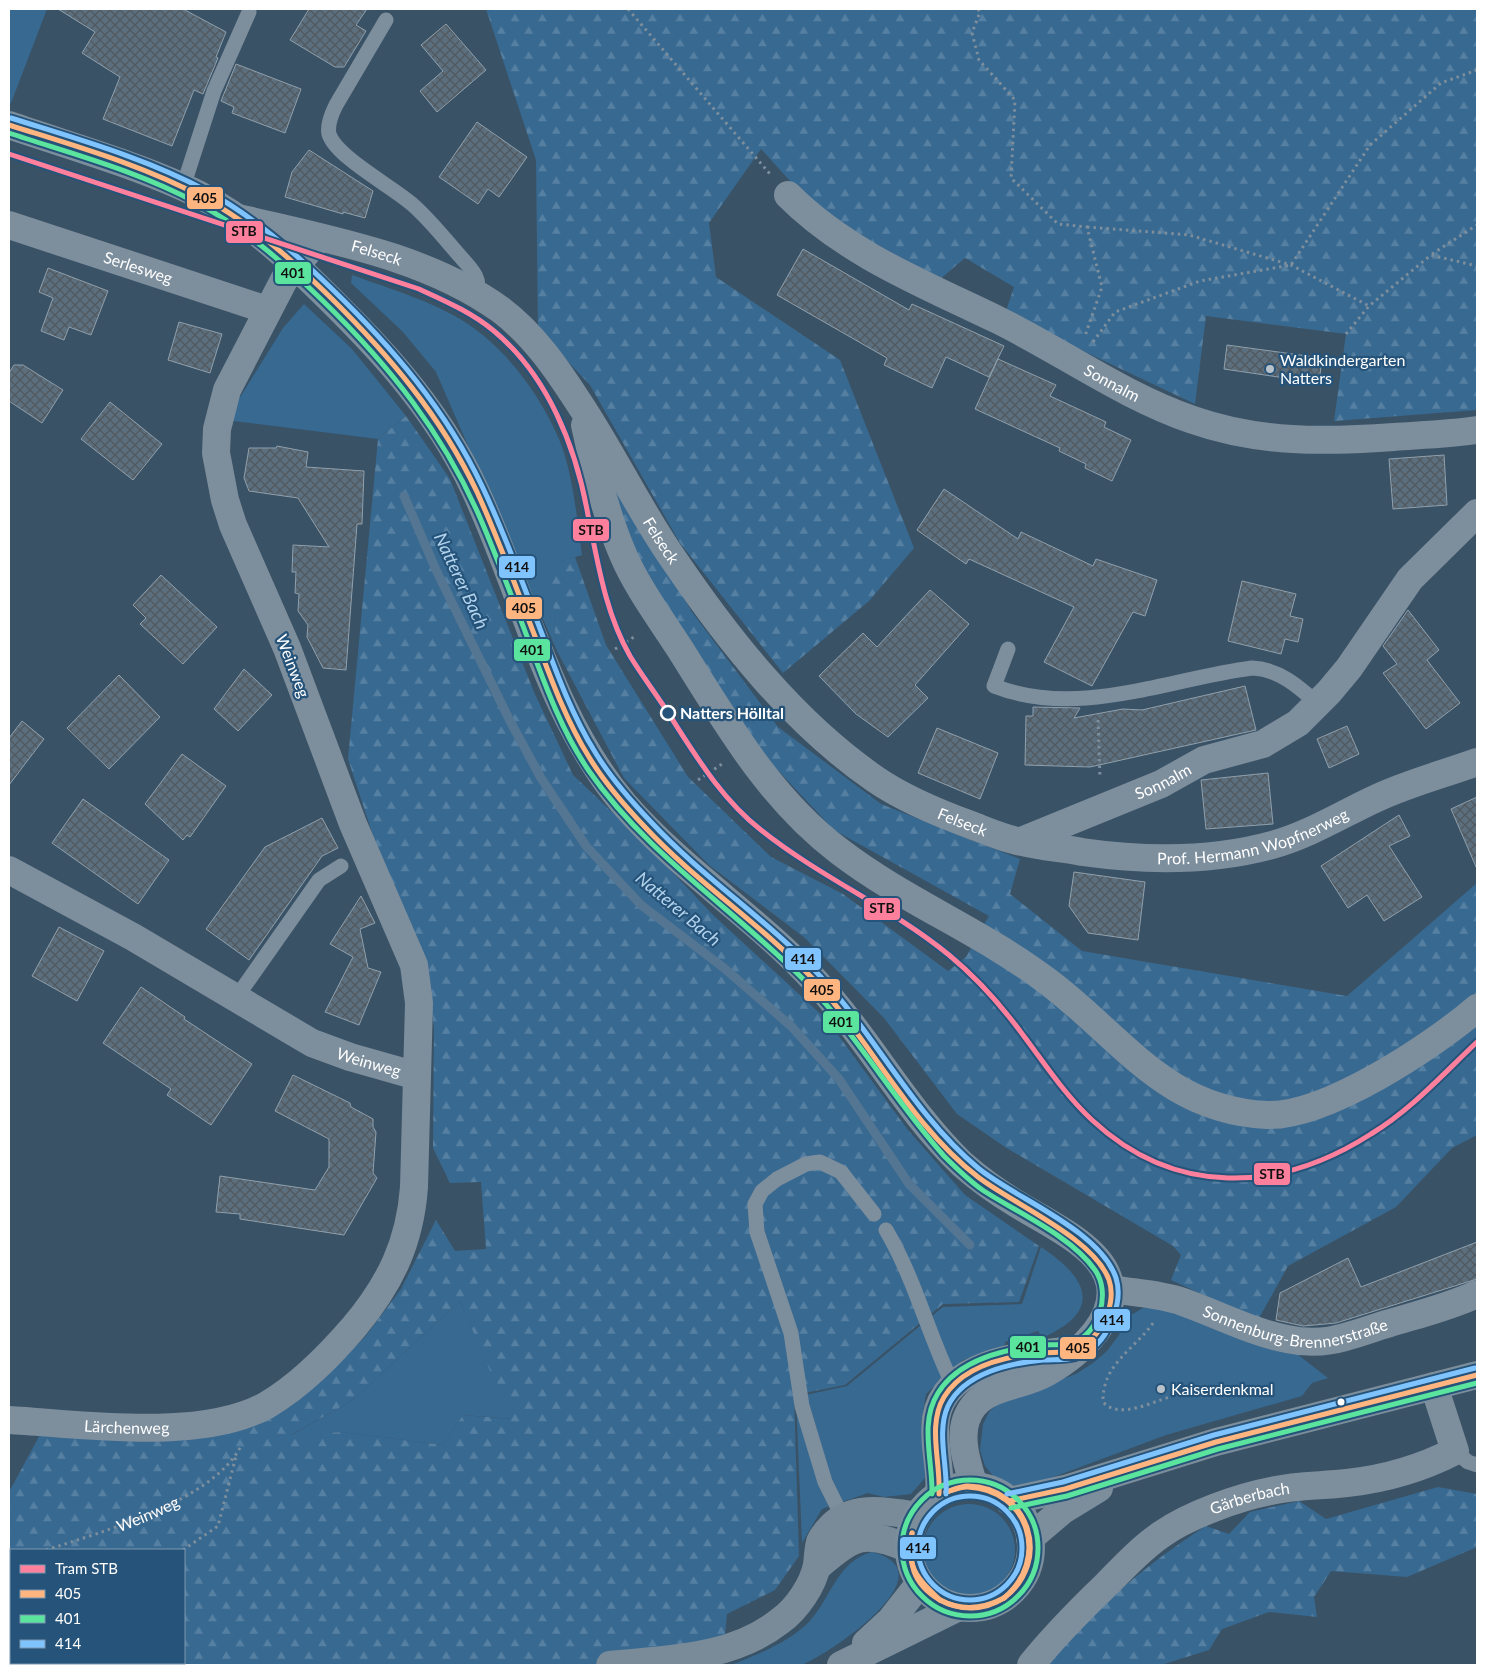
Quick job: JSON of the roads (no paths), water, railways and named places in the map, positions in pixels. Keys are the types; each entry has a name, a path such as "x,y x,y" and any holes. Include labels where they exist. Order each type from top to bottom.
{"main road":[{"path":"1009,1501 1126,1471 1216,1442 1477,1375"},
{"path":"1030,1538 1064,1510 1126,1471"},
{"path":"974,1486 992,1491 1009,1501 1019,1512 1030,1538 1030,1558 1024,1576 1012,1591 996,1602 978,1608 959,1607 944,1603 931,1594 920,1583 912,1567 909,1549 911,1532 917,1516 927,1504 939,1494 956,1488 974,1486"},
{"path":"610,1665 692,1656 730,1647 750,1639 782,1620 797,1604 816,1567 820,1540 832,1526 843,1518 865,1511 917,1516"},
{"path":"816,1567 844,1544 864,1537 878,1538 909,1549"},
{"path":"844,1663 890,1620 920,1583"},
{"path":"844,1663 959,1607"}],"street":[{"path":"9,125 183,187 235,217 264,238 296,266 372,340 422,400 455,451 476,491 500,546 565,712 604,779 646,829 670,852 770,937 815,980 855,1027 933,1132 959,1160 993,1189 1088,1251 1102,1264 1111,1289 1109,1307 1102,1323 1092,1337 1044,1374 992,1391 974,1405 967,1415 963,1441 974,1486"},
{"name":"Sonnalm","path":"788,195 816,222 872,259 1019,331 1076,365 1192,420 1223,429 1273,439 1345,441 1477,430"},
{"name":"Felseck","path":"235,217 319,238 412,265 476,294 507,315 529,335 548,358 580,404 604,441 674,561 732,636 792,707 838,751 892,790 948,816 1019,842"},
{"name":"Serlesweg","path":"9,225 267,310"},
{"path":"296,266 319,238"},
{"name":"Weinweg","path":"244,1415 266,1405 288,1391 333,1351 380,1291 395,1267 406,1240 412,1215 419,1003 414,965 353,824 287,648 233,525 216,453 217,429 227,390 267,310 284,280 296,266"},
{"path":"580,404 616,536 633,574 743,749 790,807 830,844 865,870 1021,962 1043,978 1137,1060 1169,1085 1196,1099 1250,1114 1289,1114 1333,1099 1400,1064 1477,1008"},
{"name":"Sonnalm","path":"1019,842 1153,788 1211,757 1263,744 1298,723 1318,704 1349,668 1410,579 1477,513"},
{"name":"Prof. Hermann Wopfnerweg","path":"1019,842 1092,853 1158,860 1233,853 1274,844 1312,830 1391,792 1477,762"},
{"name":"Weinweg","path":"9,870 132,937 312,1043 331,1051 417,1076"},
{"name":"Sonnenburg-Brennerstraße","path":"1111,1289 1181,1301 1263,1333 1287,1340 1307,1342 1348,1338 1390,1323 1434,1312 1477,1294"},
{"path":"939,1494 941,1478 936,1439 936,1417 940,1406 953,1385 970,1372 989,1365 1036,1353 1077,1350"},
{"name":"Gärberbach","path":"1031,1665 1074,1616 1141,1550 1177,1526 1234,1501 1262,1493 1301,1486 1348,1483 1404,1472 1433,1462 1466,1458 1434,1386"},
{"name":"Lärchenweg","path":"9,1420 163,1427 206,1424 244,1415"}],"lane":[{"path":"183,187 214,92 249,12"},
{"path":"386,20 336,105 330,120 329,134 340,150 407,200 431,222 476,276 478,284 476,294"},
{"path":"1008,649 994,686 1014,693 1046,698 1097,696 1252,668 1265,669 1285,678 1318,704"},
{"path":"236,998 319,880 341,866"},
{"path":"843,1518 825,1482 802,1406 791,1333 756,1232 754,1204 762,1191 777,1179 806,1164 820,1162 841,1172 874,1214"},
{"path":"886,1230 903,1261 939,1357 953,1385"}],"waterway":[{"name":"Natterer Bach","path":"404,496 437,572 510,721 541,778 586,846 641,905 724,968 791,1026 839,1079 909,1184 970,1245"}],"tram line":[{"name":"STB","path":"9,154 419,289 467,313 494,331 530,369 557,414 576,464 603,587 621,639 638,669 708,773 732,803 761,830 807,863 903,922 949,955 988,992 1006,1013 1073,1100 1092,1120 1124,1145 1158,1163 1192,1174 1228,1178 1264,1176 1300,1168 1336,1153 1386,1124 1426,1091 1477,1042"}],"place":[{"name":"Waldkindergarten Natters","path":"1270,369"},
{"name":"Natters Hölltal","path":"668,713"},
{"name":"Kaiserdenkmal","path":"1161,1389"}]}
